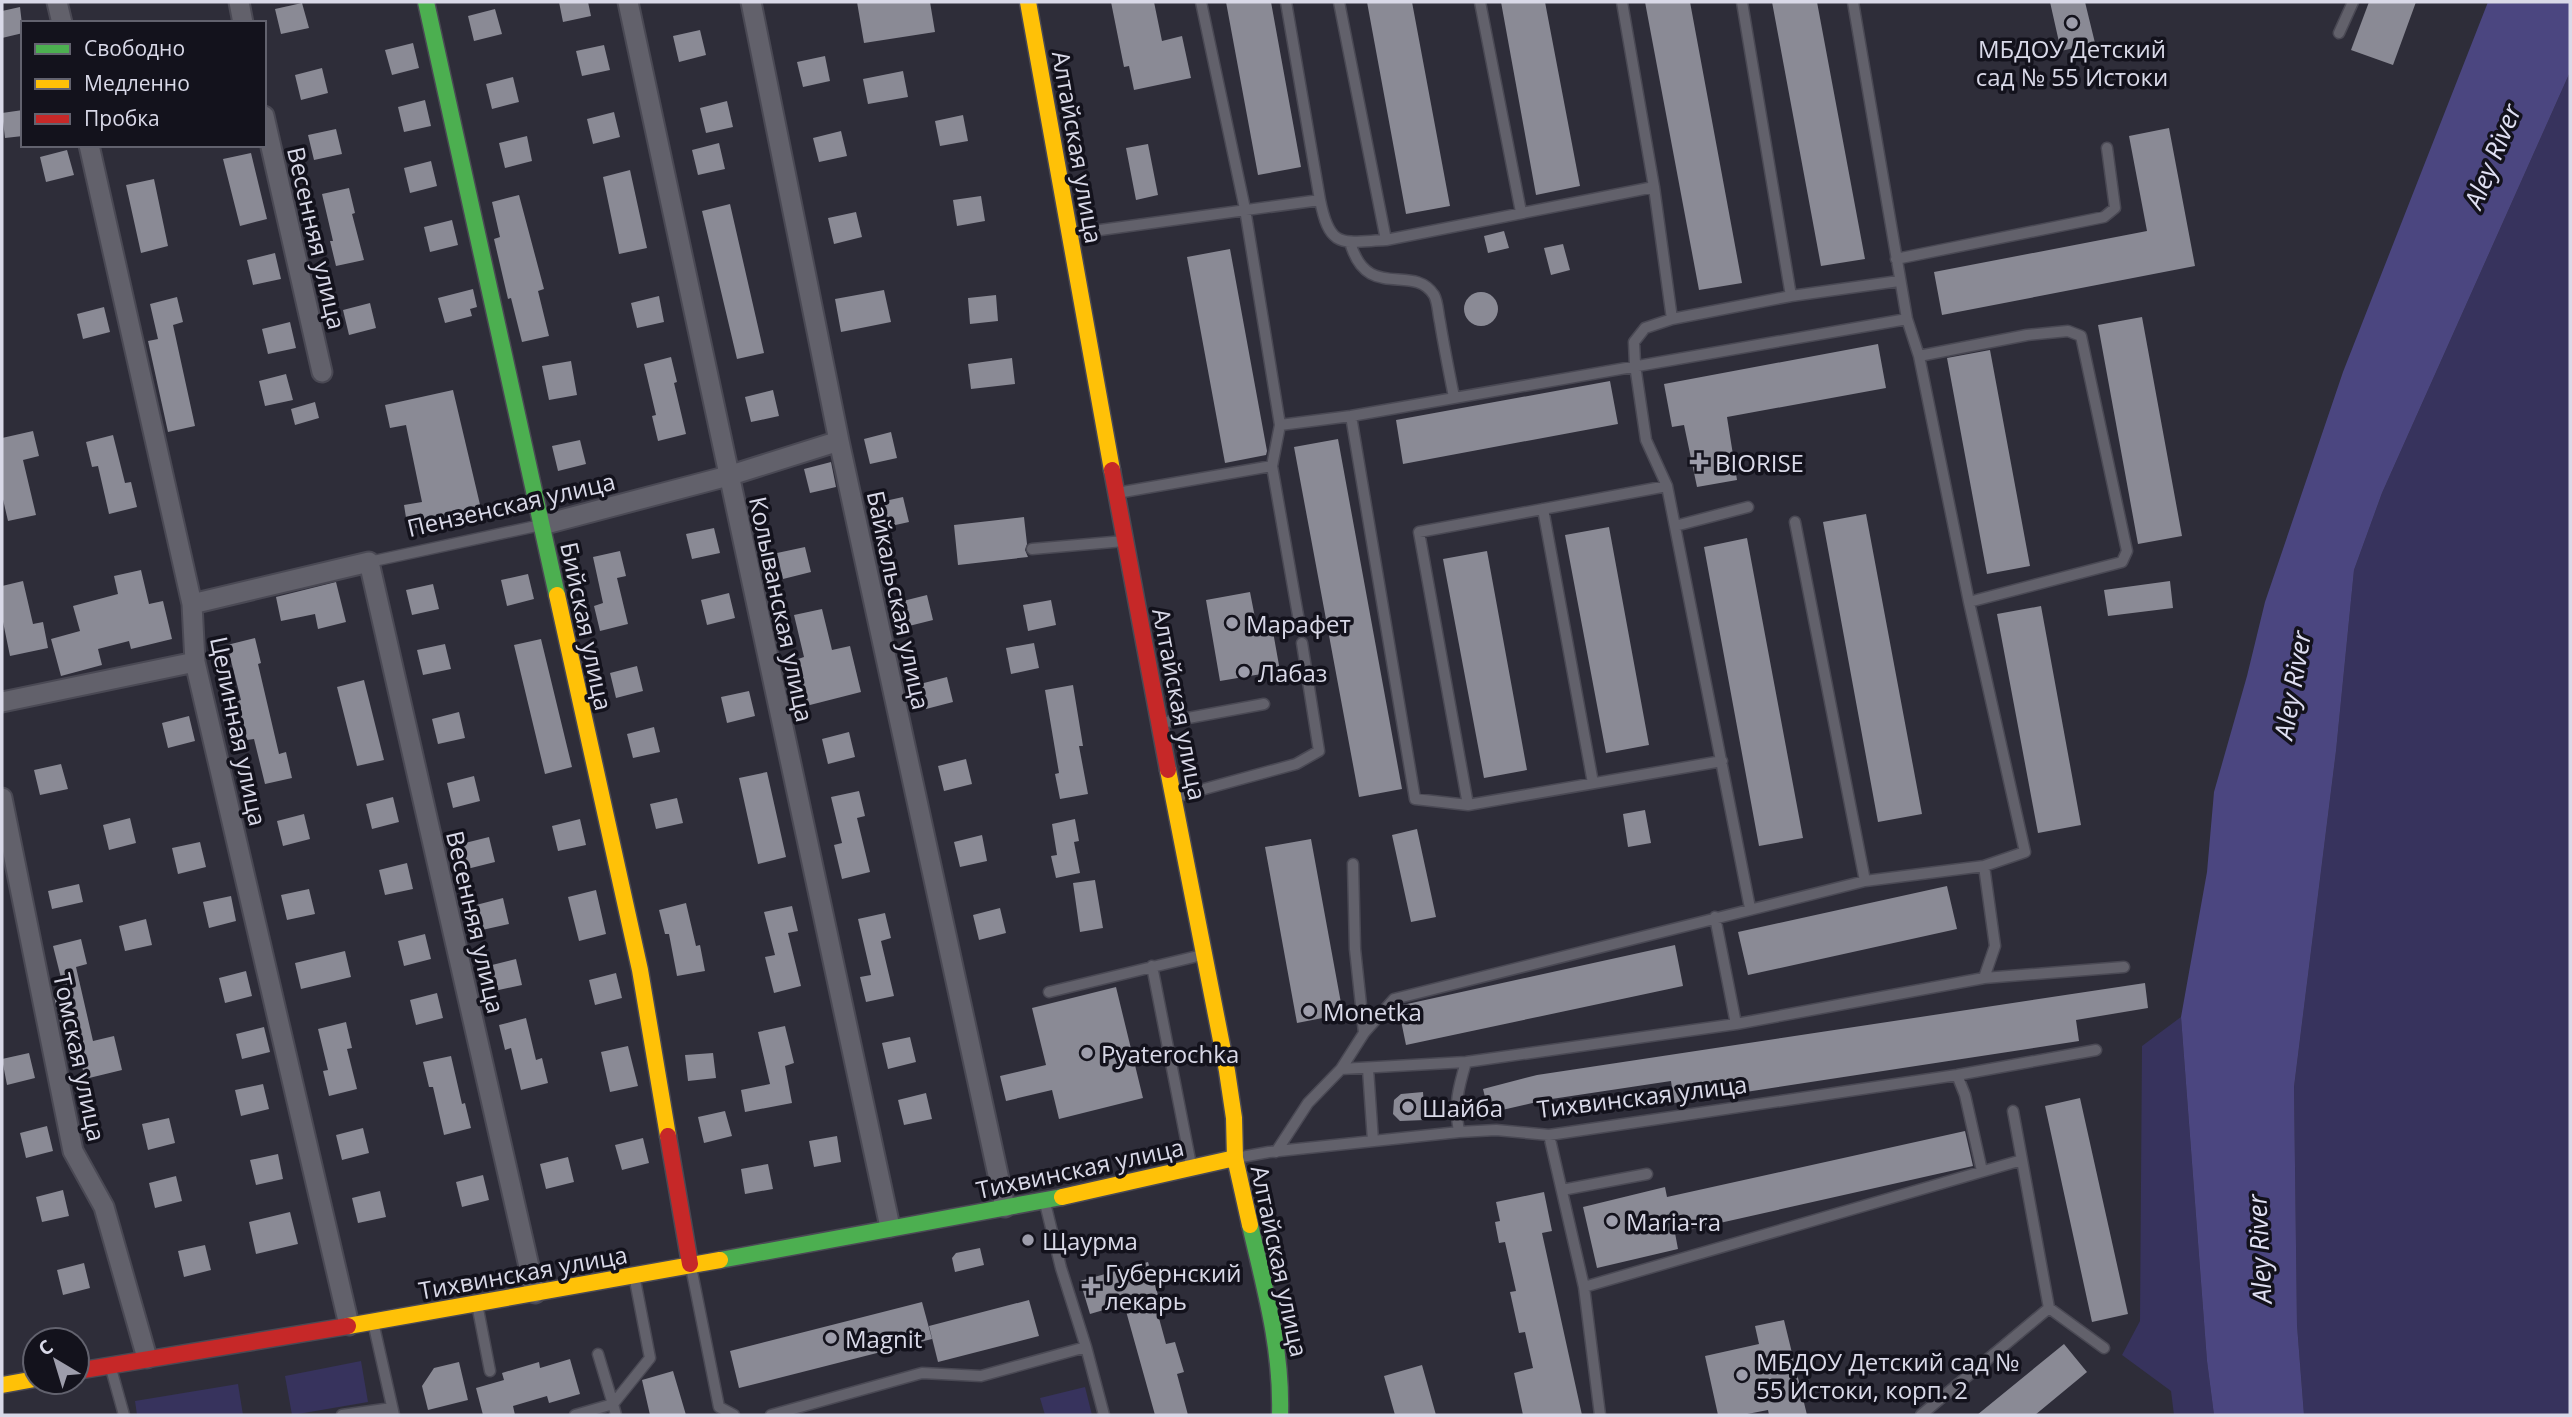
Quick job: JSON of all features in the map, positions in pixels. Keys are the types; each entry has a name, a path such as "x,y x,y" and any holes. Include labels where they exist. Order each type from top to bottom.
{"main road":[{"name":"Бийская улица","path":"426,2 640,970 690,1264"},
{"name":"Алтайская улица","path":"1028,2 1116,493 1227,1070 1234,1118 1235,1158 1275,1334 1281,1378 1280,1415"},
{"name":"Тихвинская улица","path":"91,1368 373,1322 1045,1201 1235,1158"},
{"path":"2,1385 21,1382"}],"street":[{"path":"57,2 62,21"},
{"path":"239,2 243,21"},
{"name":"Колыванская улица","path":"628,2 890,1227"},
{"name":"Байкальская улица","path":"751,2 839,441 1005,1207"},
{"name":"Весенняя улица","path":"266,125 322,372"},
{"name":"Целинная улица","path":"89,147 192,604 195,663 349,1325"},
{"name":"Пензенская улица","path":"542,525 728,476 839,441"},
{"name":"Пензенская улица","path":"192,604 369,562"},
{"name":"Весенняя улица","path":"369,562 535,1293"},
{"path":"2,702 195,663"},
{"name":"Томская улица","path":"2,798 73,1151 104,1207 147,1358"}],"lane":[{"path":"1201,2 1245,209 1280,425 1272,466 1299,621"},
{"path":"1286,2 1325,224 1331,235 1344,242 1386,240 1654,187"},
{"path":"1339,2 1386,240"},
{"path":"1480,2 1521,212"},
{"path":"1622,2 1654,187 1672,319"},
{"path":"1742,2 1791,296"},
{"path":"1276,1152 1308,1103 1341,1069 1364,1033 1394,999 1865,881 1984,866 2025,852 1969,602 1919,356 1899,281 1853,2"},
{"path":"2339,33 2353,2"},
{"path":"1896,260 2104,218 2115,208 2107,148"},
{"path":"1071,234 1320,200"},
{"path":"1350,242 1363,271 1420,284 1435,296 1454,397"},
{"path":"1750,908 1667,486 1646,440 1634,342 1645,328 1672,319 1791,296 1899,281"},
{"path":"1280,425 1351,416 1907,319"},
{"path":"1919,356 2027,335 2068,331 2081,336 2127,551 2122,562 1969,602"},
{"path":"1351,416 1415,799 1468,805 1722,761"},
{"path":"1116,493 1272,466"},
{"path":"1468,805 1419,532 1667,486"},
{"path":"1675,526 1748,507"},
{"path":"1543,509 1593,783"},
{"path":"1795,522 1865,881"},
{"name":"Пензенская улица","path":"369,562 542,525"},
{"path":"1032,549 1125,540"},
{"path":"1175,797 1296,764 1319,751 1302,643"},
{"path":"1161,723 1264,704"},
{"path":"1353,864 1355,949 1364,1033"},
{"path":"1984,866 1995,946 1984,978"},
{"path":"1715,917 1737,1024"},
{"path":"1049,992 1203,955"},
{"path":"1152,966 1192,1168"},
{"path":"1341,1069 1466,1062 1737,1024 1984,978 2124,967"},
{"name":"Тихвинская улица","path":"1235,1158 1459,1132 1496,1130 1549,1135 1957,1075 2096,1049"},
{"path":"1459,1132 1455,1108 1458,1086 1466,1062"},
{"path":"1368,1069 1373,1141"},
{"path":"1957,1075 1965,1095 1982,1171"},
{"path":"2013,1111 2049,1308 2104,1348"},
{"path":"1549,1135 1584,1287 1600,1415"},
{"path":"1584,1287 2022,1160"},
{"path":"1562,1190 1647,1174"},
{"path":"1045,1201 1061,1268 1104,1415"},
{"path":"690,1264 719,1407 734,1415"},
{"path":"575,1415 614,1410 650,1358 634,1275"},
{"path":"477,1303 490,1371"},
{"path":"1921,1415 2049,1308"},
{"path":"342,1415 393,1411 373,1322"},
{"path":"771,1415 922,1373 981,1376 1086,1347"},
{"path":"598,1354 614,1410"},
{"path":"110,1365 124,1415"}],"shaded area":[{"path":"2570,72 2570,1415 2304,1415 2297,1325 2294,1087 2336,751 2354,570 2382,493"},
{"path":"2181,1017 2207,1361 2214,1415 2174,1415 2171,1391 2122,1355 2140,1321 2142,1046"},
{"path":"361,1361 368,1402 292,1415 285,1376"},
{"path":"238,1384 243,1415 137,1415 135,1401"},
{"path":"1085,1387 1092,1415 1045,1415 1040,1398"}],"water":[{"name":"Aley River","path":"2488,2 2570,2 2570,72 2382,493 2354,570 2336,751 2294,1087 2297,1325 2304,1415 2214,1415 2207,1361 2181,1017 2207,872 2214,792 2265,602 2343,372"}],"building":[{"path":"559,2 588,2 591,16 563,22"},
{"path":"857,2 930,2 935,32 864,43"},
{"path":"1111,2 1154,2 1162,41 1182,36 1191,78 1134,90 1129,66 1124,67"},
{"path":"1226,2 1271,2 1301,167 1258,175"},
{"path":"1367,2 1412,2 1450,206 1406,214"},
{"path":"1501,2 1545,2 1580,186 1536,195"},
{"path":"1645,2 1690,2 1742,283 1699,290"},
{"path":"1772,2 1817,2 1865,259 1821,266"},
{"name":"МБДОУ Детский сад № 55 Истоки","path":"2050,2 2085,2 2095,43 2061,51"},
{"path":"2369,2 2416,2 2393,65 2351,50"},
{"path":"302,3 309,28 281,34 275,9"},
{"path":"20,7 21,33 2,38 2,11"},
{"path":"495,9 502,34 474,41 468,16"},
{"path":"700,30 706,55 679,62 673,36"},
{"path":"413,43 419,68 392,75 385,50"},
{"path":"604,45 610,70 582,76 576,51"},
{"path":"825,56 830,81 803,87 797,62"},
{"path":"322,68 328,93 301,100 295,75"},
{"path":"903,71 908,97 868,104 863,79"},
{"path":"513,77 519,102 492,109 486,84"},
{"path":"425,100 431,126 404,132 398,107"},
{"path":"727,101 733,127 706,133 700,108"},
{"path":"21,110 21,136 5,138 2,113"},
{"path":"614,112 620,137 593,144 587,119"},
{"path":"963,115 968,141 940,146 935,121"},
{"path":"2169,128 2195,266 1942,315 1934,272 2147,231 2129,136"},
{"path":"336,129 342,154 314,160 308,135"},
{"path":"841,131 847,156 819,162 813,138"},
{"path":"527,136 532,161 505,168 499,143"},
{"path":"719,143 725,169 698,175 692,150"},
{"path":"1148,144 1158,195 1136,200 1126,148"},
{"path":"67,150 74,175 46,182 40,157"},
{"path":"251,153 267,219 240,226 223,159"},
{"path":"431,161 437,186 410,193 404,168"},
{"path":"630,170 647,248 619,254 603,177"},
{"path":"154,179 168,246 141,253 126,185"},
{"path":"349,188 355,213 352,214 364,260 336,266 322,194"},
{"path":"519,195 544,289 538,291 549,336 522,342 511,298 508,299 494,239 500,237 492,202"},
{"path":"981,196 985,221 957,226 953,200"},
{"path":"730,204 764,353 737,359 702,211"},
{"path":"856,212 862,237 834,244 828,218"},
{"path":"452,220 458,245 430,252 424,227"},
{"path":"1504,231 1509,248 1488,253 1484,236"},
{"path":"1563,244 1570,270 1551,275 1544,248"},
{"path":"1230,249 1267,451 1266,455 1225,463 1187,257"},
{"path":"275,253 281,279 253,285 247,260"},
{"path":"473,289 477,307 470,309 472,316 445,323 438,298"},
{"path":"884,290 891,322 841,332 835,299"},
{"path":"1481,292 1493,297 1498,309 1493,321 1481,326 1469,321 1464,309 1469,297"},
{"path":"996,295 998,321 970,324 968,298"},
{"path":"659,296 664,322 637,328 631,303"},
{"path":"177,297 183,322 173,325 195,426 168,432 148,341 158,339 150,304"},
{"path":"370,303 376,328 349,335 343,310"},
{"path":"104,307 110,332 83,339 77,314"},
{"path":"2142,317 2182,536 2138,544 2098,325"},
{"path":"290,322 296,348 268,354 262,329"},
{"path":"1878,344 1886,388 1727,417 1737,480 1697,487 1684,425 1672,427 1664,384"},
{"path":"1990,350 2030,566 1987,574 1947,358"},
{"path":"671,357 686,434 658,441 652,416 656,415 644,364"},
{"path":"1012,358 1015,384 971,389 968,364"},
{"path":"571,361 577,395 549,400 542,366"},
{"path":"286,374 293,400 265,406 259,381"},
{"path":"1610,381 1618,424 1403,464 1396,420"},
{"path":"453,390 482,513 408,530 404,505 422,502 406,425 390,428 385,405"},
{"path":"773,390 779,416 751,422 745,397"},
{"path":"315,402 319,418 295,425 291,409"},
{"path":"33,431 39,456 23,460 36,515 8,521 2,495 2,438"},
{"path":"891,432 897,458 870,464 864,439"},
{"path":"113,435 125,483 131,482 137,507 109,514 98,466 92,467 86,442"},
{"path":"1338,439 1402,789 1359,797 1294,447"},
{"path":"580,440 586,464 558,471 552,446"},
{"path":"831,462 836,487 810,493 804,469"},
{"path":"903,497 909,522 882,528 876,503"},
{"path":"1866,514 1922,814 1878,822 1823,522"},
{"path":"1024,517 1027,544 1025,550 1028,557 958,565 954,525"},
{"path":"1609,527 1649,745 1606,753 1565,535"},
{"path":"714,528 720,553 692,559 686,534"},
{"path":"1747,538 1803,838 1759,846 1704,547"},
{"path":"805,547 811,572 783,579 777,553"},
{"path":"620,551 626,576 617,578 628,624 600,631 594,606 603,603 593,557"},
{"path":"1487,551 1527,770 1484,778 1443,559"},
{"path":"141,570 149,604 163,601 172,639 131,649 129,641 98,649 102,665 61,676 51,639 80,631 73,606 118,594 114,576"},
{"path":"528,574 534,599 507,606 501,580"},
{"path":"23,581 33,624 43,622 48,648 10,656 2,617 2,586"},
{"path":"2170,581 2173,608 2108,616 2104,590"},
{"path":"336,582 346,622 318,629 315,614 281,621 276,597"},
{"path":"433,584 439,609 412,615 406,590"},
{"path":"1250,592 1257,628 1272,626 1280,671 1220,681 1206,600"},
{"path":"729,593 735,618 707,625 701,600"},
{"path":"927,595 933,620 905,627 899,602"},
{"path":"1051,600 1056,625 1028,631 1023,605"},
{"path":"2041,606 2081,825 2038,833 1997,614"},
{"path":"822,609 832,650 850,646 861,692 806,706 795,660 804,657 794,615"},
{"path":"255,638 261,663 258,664 279,754 286,752 292,778 265,784 254,739 247,740 237,701 241,700 227,645"},
{"path":"541,639 572,767 545,774 514,645"},
{"path":"1034,643 1039,668 1011,674 1006,648"},
{"path":"445,644 451,669 423,675 417,650"},
{"path":"637,666 643,691 616,698 610,673"},
{"path":"947,677 953,702 926,709 920,684"},
{"path":"364,680 384,760 357,766 337,687"},
{"path":"1073,685 1083,746 1079,746 1088,794 1060,799 1055,774 1059,773 1045,690"},
{"path":"749,691 755,716 727,723 721,697"},
{"path":"459,712 465,738 438,744 432,719"},
{"path":"189,716 195,741 168,748 162,723"},
{"path":"654,727 660,752 633,758 627,734"},
{"path":"849,732 855,757 828,764 822,739"},
{"path":"966,759 972,784 944,791 938,766"},
{"path":"61,764 68,789 40,795 34,770"},
{"path":"767,772 786,857 758,864 739,778"},
{"path":"474,776 480,801 453,808 447,783"},
{"path":"859,791 865,816 857,818 870,872 842,879 834,845 842,843 831,797"},
{"path":"393,797 399,822 372,829 366,804"},
{"path":"677,798 683,823 656,829 650,804"},
{"path":"1645,810 1651,843 1628,847 1623,814"},
{"path":"304,814 310,839 283,846 277,821"},
{"path":"130,818 136,843 109,850 103,825"},
{"path":"580,819 586,845 558,851 552,826"},
{"path":"1075,819 1079,841 1074,842 1080,873 1056,878 1051,856 1057,855 1052,824"},
{"path":"1417,829 1436,917 1411,922 1392,835"},
{"path":"982,835 987,861 960,867 954,842"},
{"path":"489,837 495,862 467,869 461,844"},
{"path":"1311,839 1343,1014 1297,1023 1265,847"},
{"path":"200,842 206,867 178,874 172,848"},
{"path":"407,863 413,889 385,895 379,870"},
{"path":"1095,880 1103,928 1080,932 1073,883"},
{"path":"79,884 83,902 52,909 48,891"},
{"path":"1947,886 1957,929 1748,975 1738,932"},
{"path":"309,889 315,914 287,920 281,895"},
{"path":"596,890 606,934 579,941 568,897"},
{"path":"231,896 236,921 209,928 203,902"},
{"path":"503,898 509,924 482,930 476,905"},
{"path":"686,903 696,946 700,945 705,971 677,976 669,934 665,934 659,910"},
{"path":"792,906 798,931 788,933 801,986 774,993 765,957 775,955 764,912"},
{"path":"1000,908 1006,933 979,940 973,915"},
{"path":"885,913 891,938 881,941 894,996 866,1002 860,977 871,975 858,919"},
{"path":"146,919 152,945 125,951 119,926"},
{"path":"425,934 431,959 404,966 398,941"},
{"path":"81,939 87,964 76,967 93,1041 114,1036 122,1070 85,1079 71,1020 60,1022 54,997 65,994 53,946"},
{"path":"1675,945 1683,986 1406,1045 1398,1006"},
{"path":"345,951 351,977 301,989 295,963"},
{"path":"516,959 522,985 494,991 488,966"},
{"path":"246,971 252,996 225,1003 219,978"},
{"path":"616,973 622,998 595,1005 589,980"},
{"path":"2145,983 2148,1008 2076,1020 2079,1041 1674,1103 1671,1081 1545,1100 1489,1113 1483,1089 1537,1075"},
{"name":"Pyaterochka","path":"1116,987 1143,1098 1059,1119 1052,1090 1006,1101 1000,1076 1046,1065 1032,1008"},
{"path":"437,993 443,1018 416,1025 410,1000"},
{"path":"526,1018 536,1060 542,1058 548,1083 521,1090 511,1048 505,1050 499,1025"},
{"path":"346,1022 352,1048 347,1049 357,1089 329,1096 323,1071 328,1070 318,1029"},
{"path":"785,1026 794,1063 785,1066 792,1103 745,1112 741,1090 770,1084 758,1032"},
{"path":"264,1027 270,1052 242,1059 236,1034"},
{"path":"910,1037 916,1062 888,1069 882,1043"},
{"path":"628,1046 638,1086 610,1092 601,1052"},
{"path":"29,1053 35,1078 7,1085 2,1059"},
{"path":"713,1053 716,1078 688,1081 685,1055"},
{"path":"451,1056 462,1104 465,1103 471,1128 444,1135 433,1087 429,1087 423,1062"},
{"path":"263,1084 269,1109 241,1116 235,1090"},
{"name":"Шайба","path":"1423,1092 1425,1120 1400,1121 1393,1114 1394,1100 1401,1094"},
{"path":"926,1093 932,1119 904,1125 898,1100"},
{"path":"2080,1098 2128,1314 2092,1322 2045,1106"},
{"path":"725,1111 732,1136 704,1143 698,1117"},
{"path":"169,1118 175,1143 148,1150 142,1124"},
{"path":"47,1126 53,1151 26,1158 20,1133"},
{"path":"363,1128 369,1153 342,1160 336,1135"},
{"path":"1965,1131 1973,1166 1675,1233 1678,1249 1597,1268 1583,1207 1665,1187 1667,1197"},
{"path":"837,1136 841,1162 814,1167 809,1141"},
{"path":"643,1138 649,1163 622,1170 615,1145"},
{"path":"278,1154 283,1179 256,1185 250,1160"},
{"path":"568,1157 574,1182 546,1189 540,1164"},
{"path":"768,1164 773,1189 745,1194 741,1169"},
{"path":"483,1175 489,1200 462,1207 456,1182"},
{"path":"176,1176 182,1201 155,1208 149,1183"},
{"path":"63,1190 69,1216 42,1222 36,1197"},
{"path":"380,1191 386,1217 358,1223 352,1198"},
{"path":"1544,1192 1552,1231 1542,1233 1582,1415 1523,1415 1514,1373 1533,1368 1525,1332 1519,1333 1510,1292 1516,1291 1505,1242 1499,1243 1495,1222 1500,1221 1496,1202"},
{"path":"290,1212 298,1244 256,1254 249,1222"},
{"path":"205,1245 211,1270 184,1277 178,1251"},
{"path":"980,1248 984,1265 955,1272 952,1258 956,1253"},
{"path":"1148,1262 1158,1295 1153,1296 1166,1344 1175,1342 1184,1372 1177,1374 1188,1415 1155,1415 1124,1304 1090,1314 1080,1281"},
{"path":"84,1263 90,1288 63,1295 57,1270"},
{"path":"1029,1300 1039,1336 938,1362 929,1326"},
{"path":"922,1302 932,1339 739,1388 730,1351"},
{"name":"МБДОУ Детский сад № 55 Истоки, корп. 2","path":"1784,1320 1807,1415 1769,1415 1768,1410 1742,1415 1718,1415 1705,1356 1759,1344 1755,1326"},
{"path":"2064,1344 2087,1372 2035,1415 1977,1415"},
{"path":"570,1359 580,1394 549,1403 547,1396 513,1406 515,1415 483,1415 476,1388 504,1380 502,1373 539,1362 540,1368"},
{"path":"459,1362 468,1400 428,1410 422,1386 434,1368"},
{"path":"1422,1365 1436,1415 1395,1415 1384,1376"},
{"path":"673,1371 686,1415 650,1415 642,1380"}],"traffic: fast":[{"path":"426,2 557,595"},
{"path":"720,1260 1062,1197"},
{"path":"1250,1225 1275,1343 1280,1415"}],"traffic: slow":[{"path":"1028,2 1112,470"},
{"path":"557,595 640,970 668,1136"},
{"path":"1168,770 1227,1071 1234,1118 1235,1158 1250,1225"},
{"path":"1062,1197 1235,1158"},
{"path":"348,1326 720,1260"},
{"path":"2,1385 21,1382"}],"traffic: jam":[{"path":"1112,470 1168,770"},
{"path":"668,1136 690,1264"},
{"path":"91,1369 348,1326"}],"place":[{"name":"МБДОУ Детский сад № 55 Истоки","path":"2072,23"},
{"name":"BIORISE","path":"1699,462"},
{"name":"Марафет","path":"1232,623"},
{"name":"Лабаз","path":"1244,672"},
{"name":"Monetka","path":"1309,1011"},
{"name":"Pyaterochka","path":"1087,1053"},
{"name":"Шайба","path":"1408,1107"},
{"name":"Maria-ra","path":"1612,1221"},
{"name":"Щаурма","path":"1028,1240"},
{"name":"Губернский лекарь","path":"1091,1286"},
{"name":"Magnit","path":"831,1338"},
{"name":"МБДОУ Детский сад № 55 Истоки, корп. 2","path":"1742,1375"}]}
